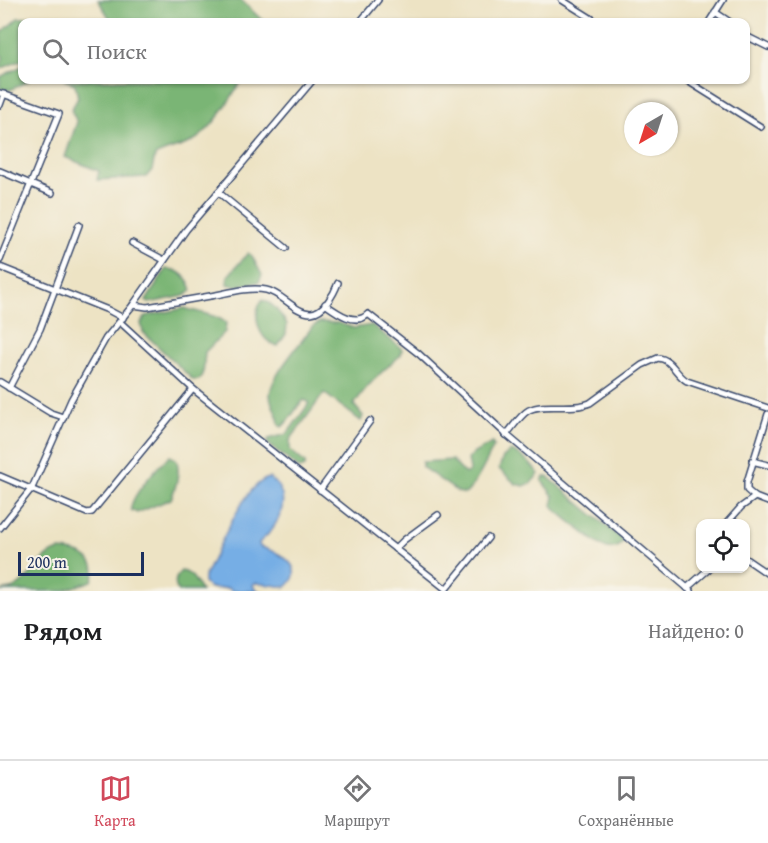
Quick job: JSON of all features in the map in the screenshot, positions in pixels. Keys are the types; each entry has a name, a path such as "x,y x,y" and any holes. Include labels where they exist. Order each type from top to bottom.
{"street":[{"path":"363,18 378,0"},
{"path":"562,0 591,18"},
{"path":"711,18 723,0"},
{"path":"715,12 724,18"},
{"path":"750,38 768,47"},
{"path":"0,528 32,488 63,417 102,345 164,260 218,192 310,84"},
{"path":"692,84 761,127"},
{"path":"0,105 2,94 59,114 0,260"},
{"path":"0,171 52,193"},
{"path":"218,192 286,248"},
{"path":"9,388 40,329 79,225"},
{"path":"132,243 164,260"},
{"path":"0,267 108,310 193,389 446,589 488,538"},
{"path":"133,305 147,307 265,289 274,292 304,312 313,313 325,304 338,283"},
{"path":"325,304 337,313 350,318 365,318 368,314 419,354 506,435 689,589 705,573"},
{"path":"506,435 528,410 581,407 590,403 642,365 658,358 668,361 679,376 687,381 768,408"},
{"path":"0,382 51,413 63,417"},
{"path":"0,476 87,513 92,512 193,389"},
{"path":"768,414 747,482 747,490 755,497 768,502"},
{"path":"320,490 370,421"},
{"path":"752,461 768,465"},
{"path":"730,519 741,507 755,497"},
{"path":"395,549 438,515"},
{"path":"750,562 768,574"}],"green space":[{"path":"98,0 241,0 260,18 109,18"},
{"path":"18,18 18,62 0,69 3,57 0,53 2,32"},
{"path":"18,68 18,84 22,84 10,90 0,89 0,77"},
{"path":"75,84 239,84 206,131 191,142 155,156 152,170 146,177 97,180 99,171 65,157 77,122 71,110 78,98"},
{"path":"248,253 262,275 259,282 235,286 227,284 228,276"},
{"path":"166,269 175,270 183,275 192,291 184,296 149,303 146,301"},
{"path":"262,300 273,306 287,324 286,334 278,346 266,339 259,327 257,313"},
{"path":"185,308 226,323 225,332 205,352 203,375 199,380 193,380 143,332 141,323 146,316"},
{"path":"320,322 338,323 354,328 372,325 402,349 401,355 370,384 354,405 363,416 361,421 324,393 290,440 290,450 305,463 305,467 300,469 267,443 268,439 287,434 308,402 304,400 282,427 279,425 270,394 275,378 287,360 312,327"},
{"path":"492,443 494,446 485,464 473,486 465,494 458,492 422,467 422,462 452,460 464,473 467,473 470,470 468,459"},
{"path":"511,451 527,460 539,474 531,483 524,486 516,484 499,469 503,457"},
{"path":"170,456 176,459 178,469 171,499 137,513 131,510 140,489"},
{"path":"544,477 548,477 623,540 620,545 613,548 604,547 555,509 552,505 554,497 542,481"},
{"path":"60,550 80,554 91,561 94,573 92,581 62,591 0,591 12,589 20,584 47,556"},
{"path":"181,571 191,576 201,591 178,591 175,580"}],"water":[{"path":"269,478 280,490 281,511 274,526 259,543 260,547 275,552 289,561 294,573 292,580 286,587 253,584 254,588 259,591 233,591 228,588 209,587 204,583 204,577 232,521 250,493 259,483"}]}
